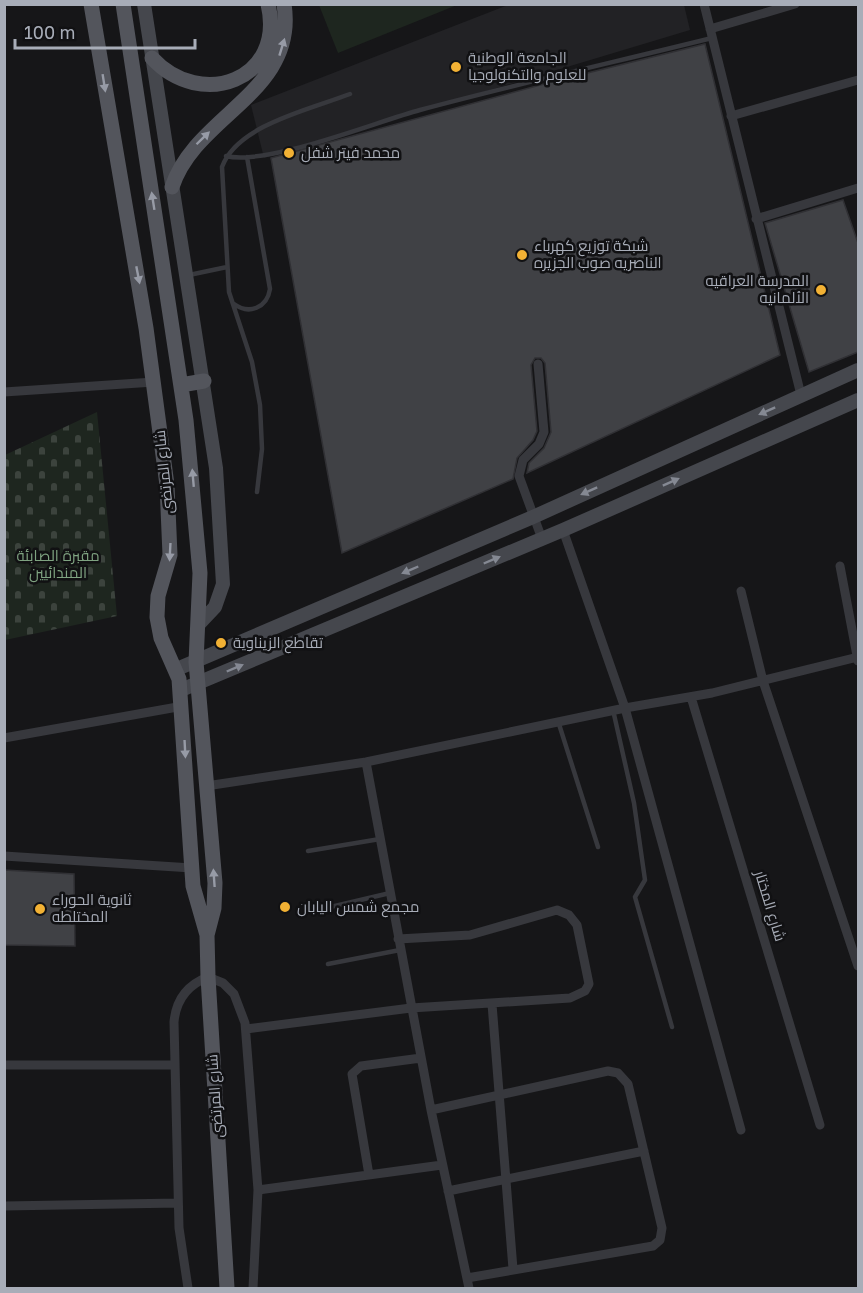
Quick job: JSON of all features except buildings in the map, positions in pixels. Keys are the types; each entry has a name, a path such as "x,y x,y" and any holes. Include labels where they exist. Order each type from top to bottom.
{"main road":[{"name":"شارع المرتضى","path":"92,4 154,382 170,527 169,562 158,596 157,617 161,638 177,669 181,690 192,868 196,905 207,936"},
{"name":"شارع المرتضى","path":"123,4 191,460 200,573 196,662 215,896 207,936 208,977 227,1288"},
{"path":"152,58 170,75 196,85 224,85 251,70 267,43 270,22 268,4"},
{"path":"172,187 178,171 193,149 261,83 275,64 284,41 284,4"},
{"path":"181,385 204,381"}],"street":[{"path":"144,4 216,468 224,573 220,596 211,612 198,624"},
{"path":"704,4 801,395"},
{"path":"711,33 795,4"},
{"path":"730,116 858,80"},
{"path":"756,219 858,188"},
{"path":"538,364 544,432 539,444 524,460 519,476 542,539"},
{"path":"177,669 533,517 858,370"},
{"path":"4,392 154,382"},
{"path":"181,690 542,539 858,400"},
{"path":"563,530 625,708 741,1130"},
{"path":"206,786 366,762 613,710 691,697 858,658 840,566"},
{"path":"741,591 763,681 858,966"},
{"name":"شارع المختار","path":"691,697 820,1125"},
{"path":"4,738 183,706"},
{"path":"366,762 411,1008 469,1288"},
{"path":"4,856 192,868"},
{"path":"246,1029 411,1008 570,998 585,991 589,979 577,925 569,915 550,910 511,925 470,935 398,939"},
{"path":"188,1288 178,1203 174,1022 177,1005 192,985 208,977 223,983 234,994 242,1008 246,1029 258,1190 253,1288"},
{"path":"492,1004 513,1269"},
{"path":"369,1175 352,1074 361,1066 421,1058"},
{"path":"4,1065 174,1065"},
{"path":"431,1110 608,1071 618,1073 628,1084 662,1228 662,1236 657,1243 467,1278"},
{"path":"448,1191 644,1150"},
{"path":"258,1190 442,1165"},
{"path":"4,1206 178,1203"}],"lane":[{"path":"226,156 247,157 318,141 421,110 711,33"},
{"path":"257,492 262,449 260,405 252,362 232,302 220,178 226,156 238,142 254,131 350,94"},
{"path":"232,302 244,309 257,308 265,302 270,289 247,157"},
{"path":"187,276 227,267"},
{"path":"613,710 634,802 645,880 634,897 672,1027"},
{"path":"558,721 598,847"},
{"path":"308,851 380,839"},
{"path":"322,909 390,893"},
{"path":"328,964 400,950"}],"shaded area":[{"name":"الجامعة الوطنية للعلوم والتكنولوجيا","path":"508,5 684,5 690,30 264,158 251,105"}],"green space":[{"path":"319,5 457,5 338,53"},
{"name":"مقبرة الصابئة المندائيين","path":"97,412 117,616 5,640 5,455"}],"place":[{"name":"الجامعة الوطنية للعلوم والتكنولوجيا","path":"456,67"},
{"name":"محمد فيتر شفل","path":"289,153"},
{"name":"شبكة توزيع كهرباء الناصريه صوب الجزيره","path":"522,255"},
{"name":"المدرسة العراقيه الألمانيه","path":"821,290"},
{"name":"تقاطع الزيناوية","path":"221,643"},
{"name":"مجمع شمس اليابان","path":"285,907"},
{"name":"ثانوية الحوراء المختلطه","path":"40,909"}]}
